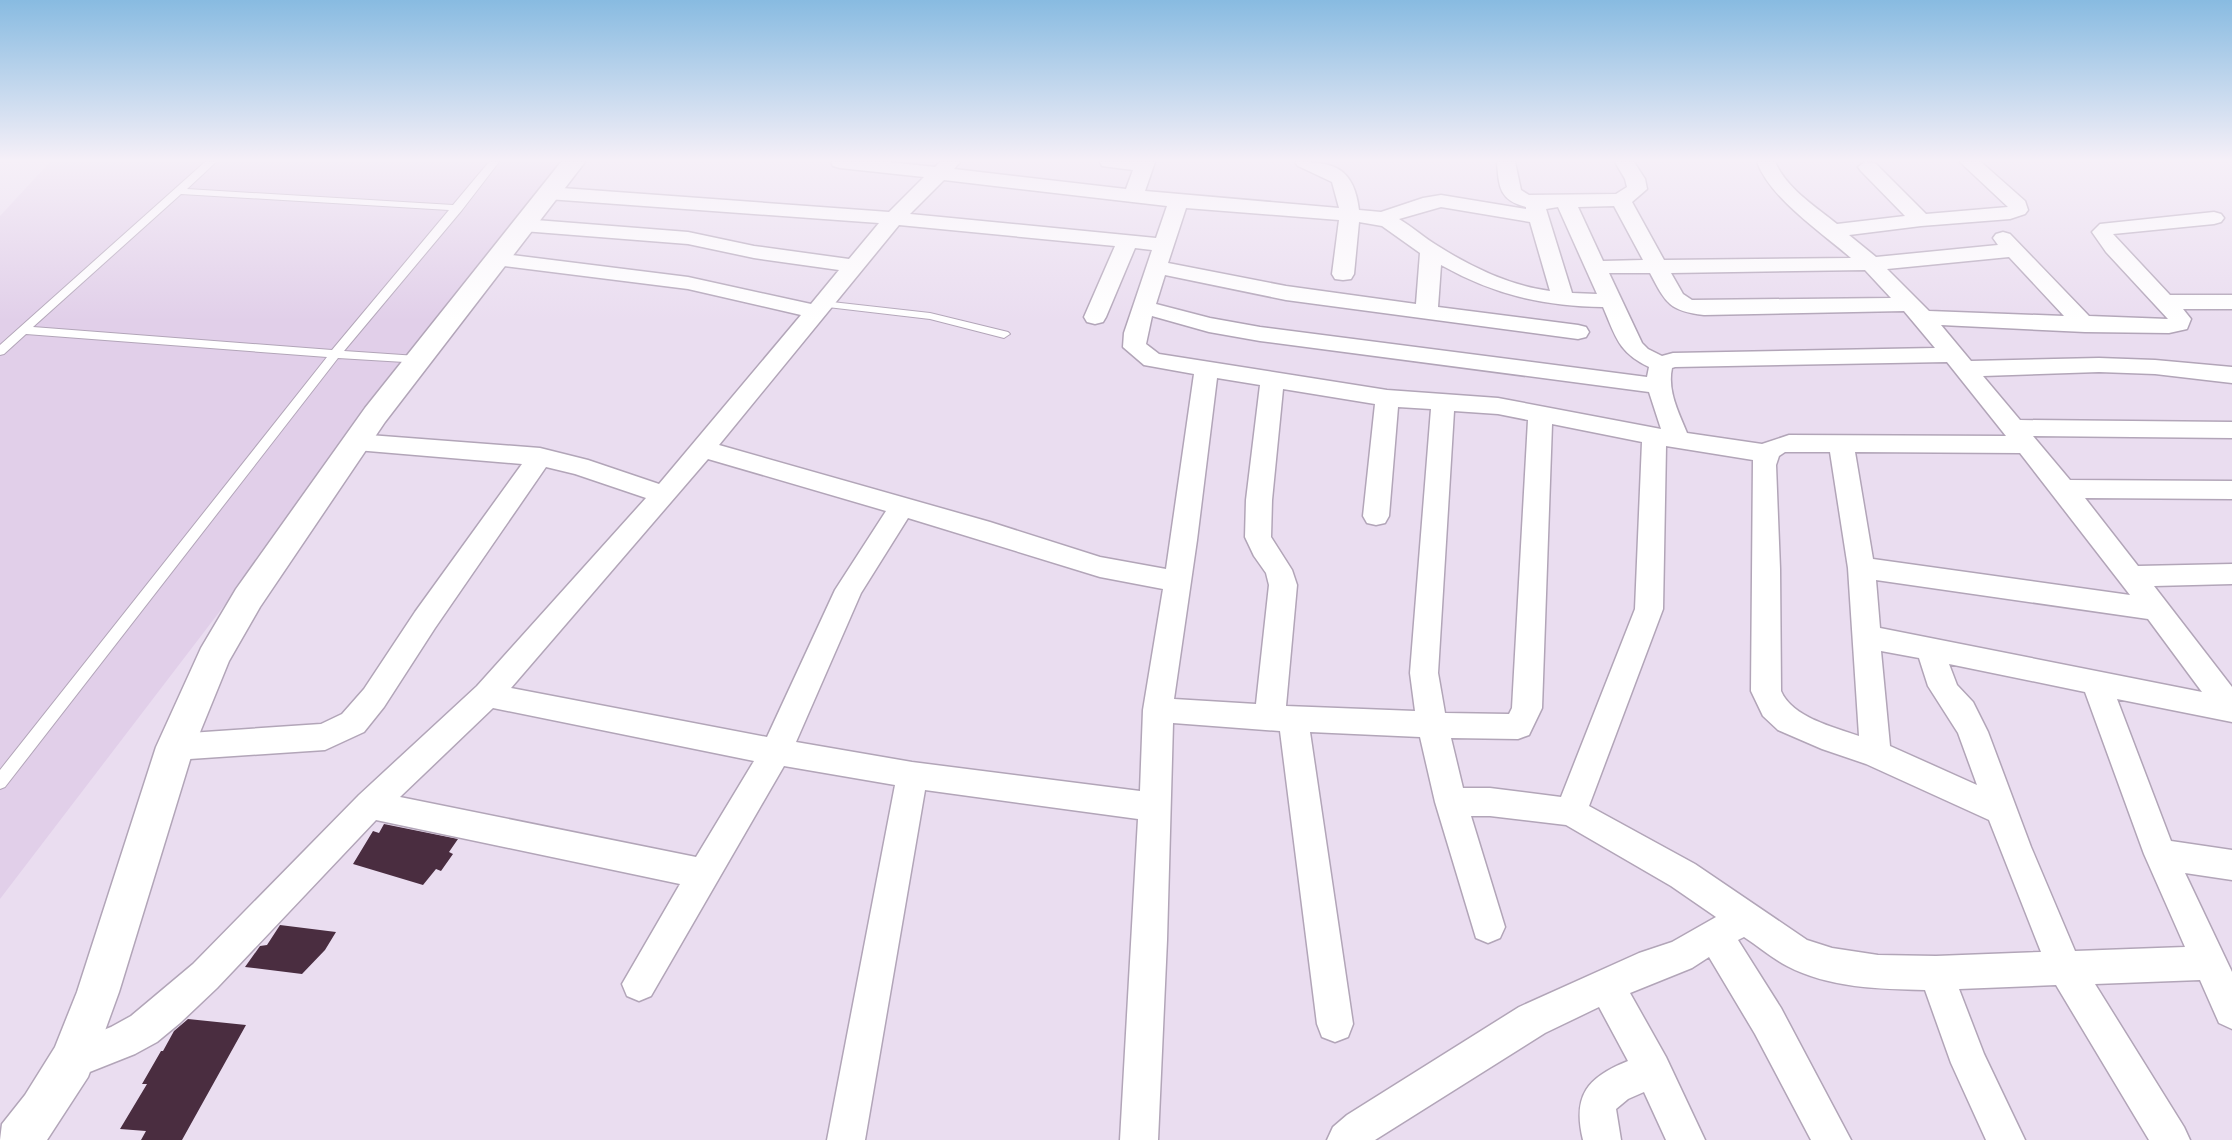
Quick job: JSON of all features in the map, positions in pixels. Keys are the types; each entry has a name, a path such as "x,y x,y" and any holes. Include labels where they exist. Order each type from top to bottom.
{"main road":[{"path":"34,1130 72,1061 98,992 175,747 213,658 248,598 356,442 531,215"}],"street":[{"path":"843,215 1127,242 1159,256 1286,293 1427,310 1578,332"},
{"path":"72,1061 122,1041 144,1029 167,1011 205,976 370,805 487,695 664,495 898,215"},
{"path":"1173,215 1134,333 1134,346 1152,360 1387,398 1498,406 1666,438 1766,453"},
{"path":"1343,274 1349,215"},
{"path":"1359,215 1382,218 1398,225 1431,251 1506,288 1530,295 1611,301"},
{"path":"1382,218 1392,215"},
{"path":"1540,215 1563,299"},
{"path":"1571,812 1648,609 1666,438 1660,375 1632,345 1572,215"},
{"path":"1629,215 1674,298 1686,306 1916,311 2085,325 2169,326 2179,324 2180,319 2113,248 2102,232 2107,228 2214,218"},
{"path":"1814,215 1871,264 1916,311 2132,576 2154,609 2232,710"},
{"path":"1916,215 1921,220"},
{"path":"1833,231 1921,220 1988,215"},
{"path":"1980,216 2085,325"},
{"path":"523,225 688,237 754,252 855,266"},
{"path":"1095,317 1127,242"},
{"path":"1596,267 1871,264 2015,250"},
{"path":"1427,310 1431,251"},
{"path":"496,259 688,284 820,308"},
{"path":"2166,302 2232,302"},
{"path":"1143,307 1209,325 1260,334 1660,375"},
{"path":"1660,375 1673,360 1689,358 2100,365 2232,375"},
{"path":"1139,1140 1150,940 1158,710 1206,370"},
{"path":"1272,381 1259,500 1258,537 1263,549 1279,570 1283,585 1281,718 1335,1024"},
{"path":"1376,516 1387,398"},
{"path":"1443,402 1424,673 1432,724 1451,802 1488,927"},
{"path":"1158,710 1281,718 1492,727 1518,726 1527,708 1540,413"},
{"path":"2001,810 1875,754 1833,740 1789,721 1773,707 1766,691 1767,569 1764,465 1766,453 1773,446 1789,443 1841,444 2232,429"},
{"path":"356,442 540,457 579,466 664,495"},
{"path":"1841,444 1861,568 1875,754"},
{"path":"703,449 1100,567 1177,581"},
{"path":"175,747 325,737 353,723 374,698 425,620 540,457"},
{"path":"2062,489 2232,490"},
{"path":"639,984 776,752 849,590 902,507"},
{"path":"1861,568 2154,609"},
{"path":"2132,576 2232,574"},
{"path":"1865,636 2232,710"},
{"path":"1931,649 1938,678 1947,694 1962,711 1973,732 2001,810 2065,968 2171,1140"},
{"path":"2096,683 2160,854 2232,1011"},
{"path":"487,695 776,752 912,775 1153,807"},
{"path":"846,1140 912,775"},
{"path":"1451,802 1490,802 1571,812 1661,861 1798,954 1832,965 1878,972 1936,973 2209,963"},
{"path":"370,805 704,874"},
{"path":"2160,854 2232,865"},
{"path":"1347,1140 1360,1128 1532,1020 1651,965 1680,956 1746,917"},
{"path":"1715,936 1768,1021 1832,1140"},
{"path":"1936,973 1969,1063 2006,1140"},
{"path":"1607,987 1653,1070 1686,1140"},
{"path":"1602,1140 1596,1120 1599,1101 1612,1086 1653,1070"}],"lane":[{"path":"0,351 152,215"},
{"path":"0,782 335,354 452,215"},
{"path":"820,308 930,316 1004,334"},
{"path":"24,330 417,360"}],"shaded area":[{"path":"522,215 0,899 0,216"}],"building":[{"path":"384,824 458,839 449,852 453,854 441,871 436,869 423,885 353,864 373,831 379,833"},
{"path":"280,925 336,932 325,950 302,974 245,967 260,946 267,945"},
{"path":"188,1019 246,1025 182,1140 141,1140 146,1131 120,1129 147,1084 142,1084 161,1051 174,1031"}]}
